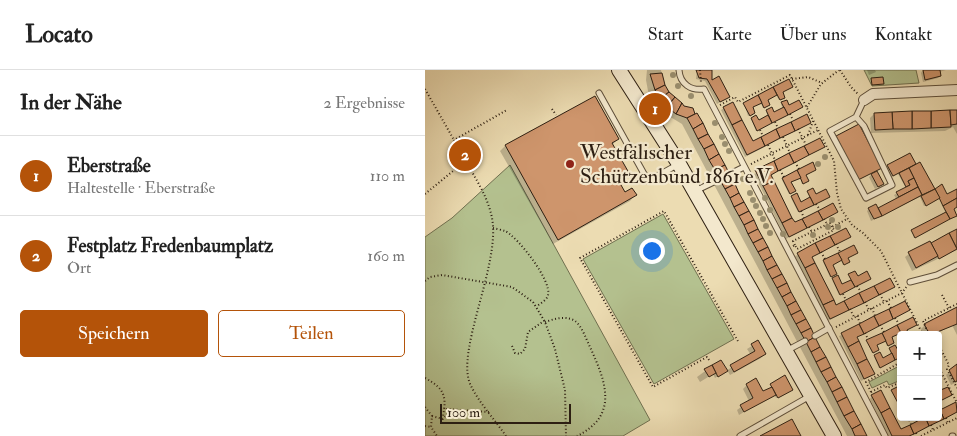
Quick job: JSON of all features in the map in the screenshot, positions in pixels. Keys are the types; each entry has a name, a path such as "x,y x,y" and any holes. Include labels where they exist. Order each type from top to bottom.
{"street":[{"path":"619,70 679,164 834,436"},
{"path":"864,100 873,94 957,90"}],"lane":[{"path":"679,70 681,79 687,86 696,90 704,89 885,436"},
{"path":"599,93 648,181 679,164"},
{"path":"856,117 864,126 892,185 866,198 829,130 856,117 864,100"},
{"path":"729,174 745,167"},
{"path":"695,192 720,179"},
{"path":"910,282 937,275 957,265"},
{"path":"815,336 829,329"},
{"path":"785,352 805,341"},
{"path":"740,436 811,396"}],"path":[{"path":"700,70 700,80"},
{"path":"807,108 822,83 839,70 851,87 864,100"},
{"path":"714,108 735,97 738,102 790,76 792,79 808,77 822,83"},
{"path":"792,79 834,161 837,193 841,209 847,219 881,251 921,331"},
{"path":"425,90 488,203 493,228 486,282 473,334 467,373 471,386 506,436"},
{"path":"552,109 555,115"},
{"path":"453,140 507,110"},
{"path":"790,114 793,120"},
{"path":"808,135 813,120"},
{"path":"775,122 778,128"},
{"path":"760,130 763,136"},
{"path":"798,130 806,145"},
{"path":"745,167 818,130"},
{"path":"783,137 790,153"},
{"path":"768,145 775,160"},
{"path":"425,194 464,162"},
{"path":"795,162 799,170"},
{"path":"780,170 784,177"},
{"path":"816,204 819,210"},
{"path":"709,360 707,357 653,387 580,258 664,211 739,343"},
{"path":"801,211 805,218"},
{"path":"824,219 827,224 830,223 834,230 831,234 797,249 793,241 827,224"},
{"path":"832,227 847,219"},
{"path":"809,227 812,232"},
{"path":"493,228 505,231 523,247 544,280 548,295 545,300 536,306"},
{"path":"837,244 840,252"},
{"path":"791,247 795,245"},
{"path":"821,252 825,259"},
{"path":"425,281 430,277 442,275 512,287 533,302 544,321 555,348 565,390 566,436"},
{"path":"857,286 861,292"},
{"path":"829,329 902,293"},
{"path":"843,294 846,300"},
{"path":"880,294 891,308"},
{"path":"942,295 949,308"},
{"path":"865,302 875,316"},
{"path":"927,331 923,322 957,304"},
{"path":"850,309 861,323"},
{"path":"512,346 515,353 520,354 525,349 528,332 544,321 565,318 575,321 581,329 604,380 606,402 591,426 577,436"},
{"path":"895,318 899,324"},
{"path":"880,325 884,332"},
{"path":"865,333 868,339"},
{"path":"942,352 949,365 947,369 957,388"},
{"path":"871,392 866,382 897,364"},
{"path":"942,374 957,403"},
{"path":"425,378 437,384 441,390 446,409 443,416"},
{"path":"868,393 885,385 887,388 897,384"},
{"path":"425,407 432,416 443,419 443,416 449,414 451,409"},
{"path":"446,409 489,412"},
{"path":"432,416 431,427 437,436"},
{"path":"946,418 948,422"},
{"path":"921,436 957,418"},
{"path":"425,426 431,427"},
{"path":"931,426 933,430"}],"green space":[{"path":"864,70 916,70 919,83 872,86"},
{"path":"510,165 650,420 623,436 425,436 425,237 452,218"},
{"path":"663,214 734,339 654,384 583,259"},
{"path":"897,367 897,382 889,385 887,381 872,388 869,382"}],"building":[{"path":"696,70 712,70 712,80 719,76 730,97 720,102 707,79 699,78"},
{"path":"923,70 940,70 941,76 925,80"},
{"path":"662,73 665,85 655,90 650,74"},
{"path":"883,77 884,84 872,85 871,78"},
{"path":"789,79 793,87 783,92 785,98 780,100 773,87"},
{"path":"665,85 669,92 660,99 655,90"},
{"path":"773,87 777,95 768,100 770,105 764,108 758,95"},
{"path":"669,92 675,97 667,107 660,99"},
{"path":"758,95 762,103 753,107 755,113 750,116 743,103"},
{"name":"Westfälischer Schützenbund 1861 e.V.","path":"595,96 619,139 612,143 629,173 617,178 625,192 632,188 637,195 558,240 505,145"},
{"path":"675,97 682,103 676,114 667,107"},
{"path":"787,100 789,105 799,100 803,107 788,115 781,102"},
{"path":"733,102 742,120 732,125 723,107"},
{"path":"682,103 684,106 693,108 695,114 687,118 676,114"},
{"path":"772,107 774,112 784,107 788,115 772,123 766,110"},
{"path":"950,110 951,127 931,128 931,111"},
{"path":"950,110 957,110 957,124 951,125"},
{"path":"912,111 931,111 931,128 912,129"},
{"path":"912,111 912,129 893,129 892,112"},
{"path":"892,112 893,129 875,130 874,113"},
{"path":"697,113 703,123 693,129 687,118"},
{"path":"807,114 811,123 795,131 791,122"},
{"path":"756,115 759,120 768,115 772,123 757,131 751,118"},
{"path":"742,120 753,141 761,137 765,146 747,155 732,125"},
{"path":"791,122 795,131 780,138 776,129"},
{"path":"703,123 708,134 698,139 693,129"},
{"path":"859,124 882,168 858,180 836,136"},
{"path":"776,129 780,138 765,146 761,137"},
{"path":"708,134 714,144 704,149 698,139"},
{"path":"820,138 825,147 809,155 804,146"},
{"path":"714,144 719,154 709,160 704,149"},
{"path":"804,146 809,155 794,163 789,153"},
{"path":"789,153 794,163 778,171 774,161"},
{"path":"910,153 916,164 893,176 887,165"},
{"path":"719,154 725,165 715,170 709,160"},
{"path":"774,161 778,171 771,175 774,181 763,186 755,170"},
{"path":"813,162 816,170 806,175 809,181 803,184 797,170"},
{"path":"920,162 935,189 922,195 909,168"},
{"path":"725,165 730,175 720,180 715,170"},
{"path":"909,168 914,178 908,181 910,185 906,187 899,173"},
{"path":"797,170 801,178 791,182 796,191 790,194 782,178"},
{"path":"877,171 884,184 878,187 871,174"},
{"path":"730,175 735,184 725,189 720,180"},
{"path":"914,178 918,187 899,197 896,192 910,185 908,181"},
{"path":"774,181 792,218 782,223 763,186"},
{"path":"735,184 739,193 730,198 725,189"},
{"path":"942,184 947,194 957,189 957,198 943,206 935,189"},
{"path":"918,187 922,195 882,216 878,208"},
{"path":"813,188 816,194 826,189 830,197 814,205 807,191"},
{"path":"935,189 940,198 926,206 921,196"},
{"path":"739,193 744,202 734,207 730,198"},
{"path":"797,193 801,202 810,197 814,205 799,212 791,196"},
{"path":"957,198 957,207 954,209 957,216 950,219 943,206"},
{"path":"744,202 749,211 739,216 734,207"},
{"path":"833,203 838,212 823,220 818,211"},
{"path":"876,204 882,216 874,219 868,208"},
{"path":"749,211 754,220 744,225 739,216"},
{"path":"818,211 823,220 807,228 802,219"},
{"path":"946,212 950,219 915,238 911,230"},
{"path":"792,218 795,222 802,219 807,228 789,237 782,223"},
{"path":"754,220 758,229 748,234 744,225"},
{"path":"846,228 851,237 835,245 830,236"},
{"path":"758,229 763,238 753,243 748,234"},
{"path":"957,229 957,249 949,233"},
{"path":"949,233 957,249 939,259 931,243"},
{"path":"830,236 835,245 820,253 815,243"},
{"path":"763,238 768,247 758,252 753,243"},
{"path":"930,241 938,256 916,268 908,252"},
{"path":"815,243 820,253 812,257 815,263 805,268 797,253"},
{"path":"854,245 858,253 848,258 850,262 844,265 838,253"},
{"path":"768,247 772,256 763,261 758,252"},
{"path":"838,253 842,260 833,265 837,274 831,277 823,260"},
{"path":"772,256 777,265 767,270 763,261"},
{"path":"815,263 834,300 823,305 805,268"},
{"path":"777,265 782,274 772,279 767,270"},
{"path":"855,271 858,276 867,271 871,279 855,287 848,274"},
{"path":"782,274 787,283 777,288 772,279"},
{"path":"838,275 842,284 851,280 855,287 840,295 832,278"},
{"path":"890,278 895,287 879,295 874,286"},
{"path":"787,283 791,292 782,297 777,288"},
{"path":"874,286 879,295 864,303 859,293"},
{"path":"791,292 796,301 787,306 782,297"},
{"path":"859,293 864,303 849,310 844,301"},
{"path":"834,300 836,305 844,301 849,310 830,319 823,305"},
{"path":"796,301 801,310 791,315 787,306"},
{"path":"905,301 910,310 893,319 889,309"},
{"path":"957,307 957,324 940,331 928,331 924,324"},
{"path":"889,309 893,319 879,326 874,316"},
{"path":"801,310 806,319 796,324 791,315"},
{"path":"874,316 879,326 864,334 859,324"},
{"path":"913,317 917,325 907,331 900,331 897,325"},
{"path":"806,319 811,328 801,333 796,324"},
{"path":"859,324 864,334 857,337 859,341 848,347 841,333"},
{"path":"897,325 900,331 897,331 897,335 892,337 894,343 888,346 882,333"},
{"path":"811,328 815,337 806,342 801,333"},
{"path":"882,333 886,341 877,345 879,350 873,353 866,340"},
{"path":"815,337 820,347 811,352 806,342"},
{"path":"758,340 766,354 734,372 730,365 755,351 751,344"},
{"path":"859,341 867,359 857,364 848,347"},
{"path":"895,345 897,348 897,359 895,360 889,348"},
{"path":"820,347 826,357 816,362 811,352"},
{"path":"880,352 883,358 892,353 895,360 880,368 874,355"},
{"path":"826,357 831,367 821,372 816,362"},
{"path":"867,359 875,374 864,379 857,364"},
{"path":"721,360 728,371 718,377 712,365"},
{"path":"957,364 957,381 955,382 949,370"},
{"path":"712,365 716,373 709,377 704,369"},
{"path":"831,367 836,377 827,382 821,372"},
{"path":"785,375 793,390 778,398 770,384"},
{"path":"836,377 842,387 832,392 827,382"},
{"path":"756,378 763,391 772,387 776,395 744,412 740,405 753,398 746,384"},
{"path":"842,387 847,397 837,402 832,392"},
{"path":"897,387 897,401 891,390"},
{"path":"948,387 952,395 942,400 942,389"},
{"path":"881,390 890,408 881,413 871,395"},
{"path":"847,397 854,411 844,416 837,402"},
{"path":"956,402 957,412 944,419 942,409"},
{"path":"890,408 901,429 910,425 914,434 909,436 892,436 881,413"},
{"path":"854,411 861,424 852,429 844,416"},
{"path":"792,419 801,436 760,436"},
{"path":"918,421 927,421 929,426 914,434 910,425"},
{"path":"927,421 940,421 929,426"},
{"path":"861,424 867,436 855,436 852,429"}],"place":[{"name":"Eberstraße","path":"655,109"},
{"name":"Festplatz Fredenbaumplatz","path":"465,155"},
{"name":"Westfälischer Schützenbund 1861 e.V.","path":"570,164"}]}
